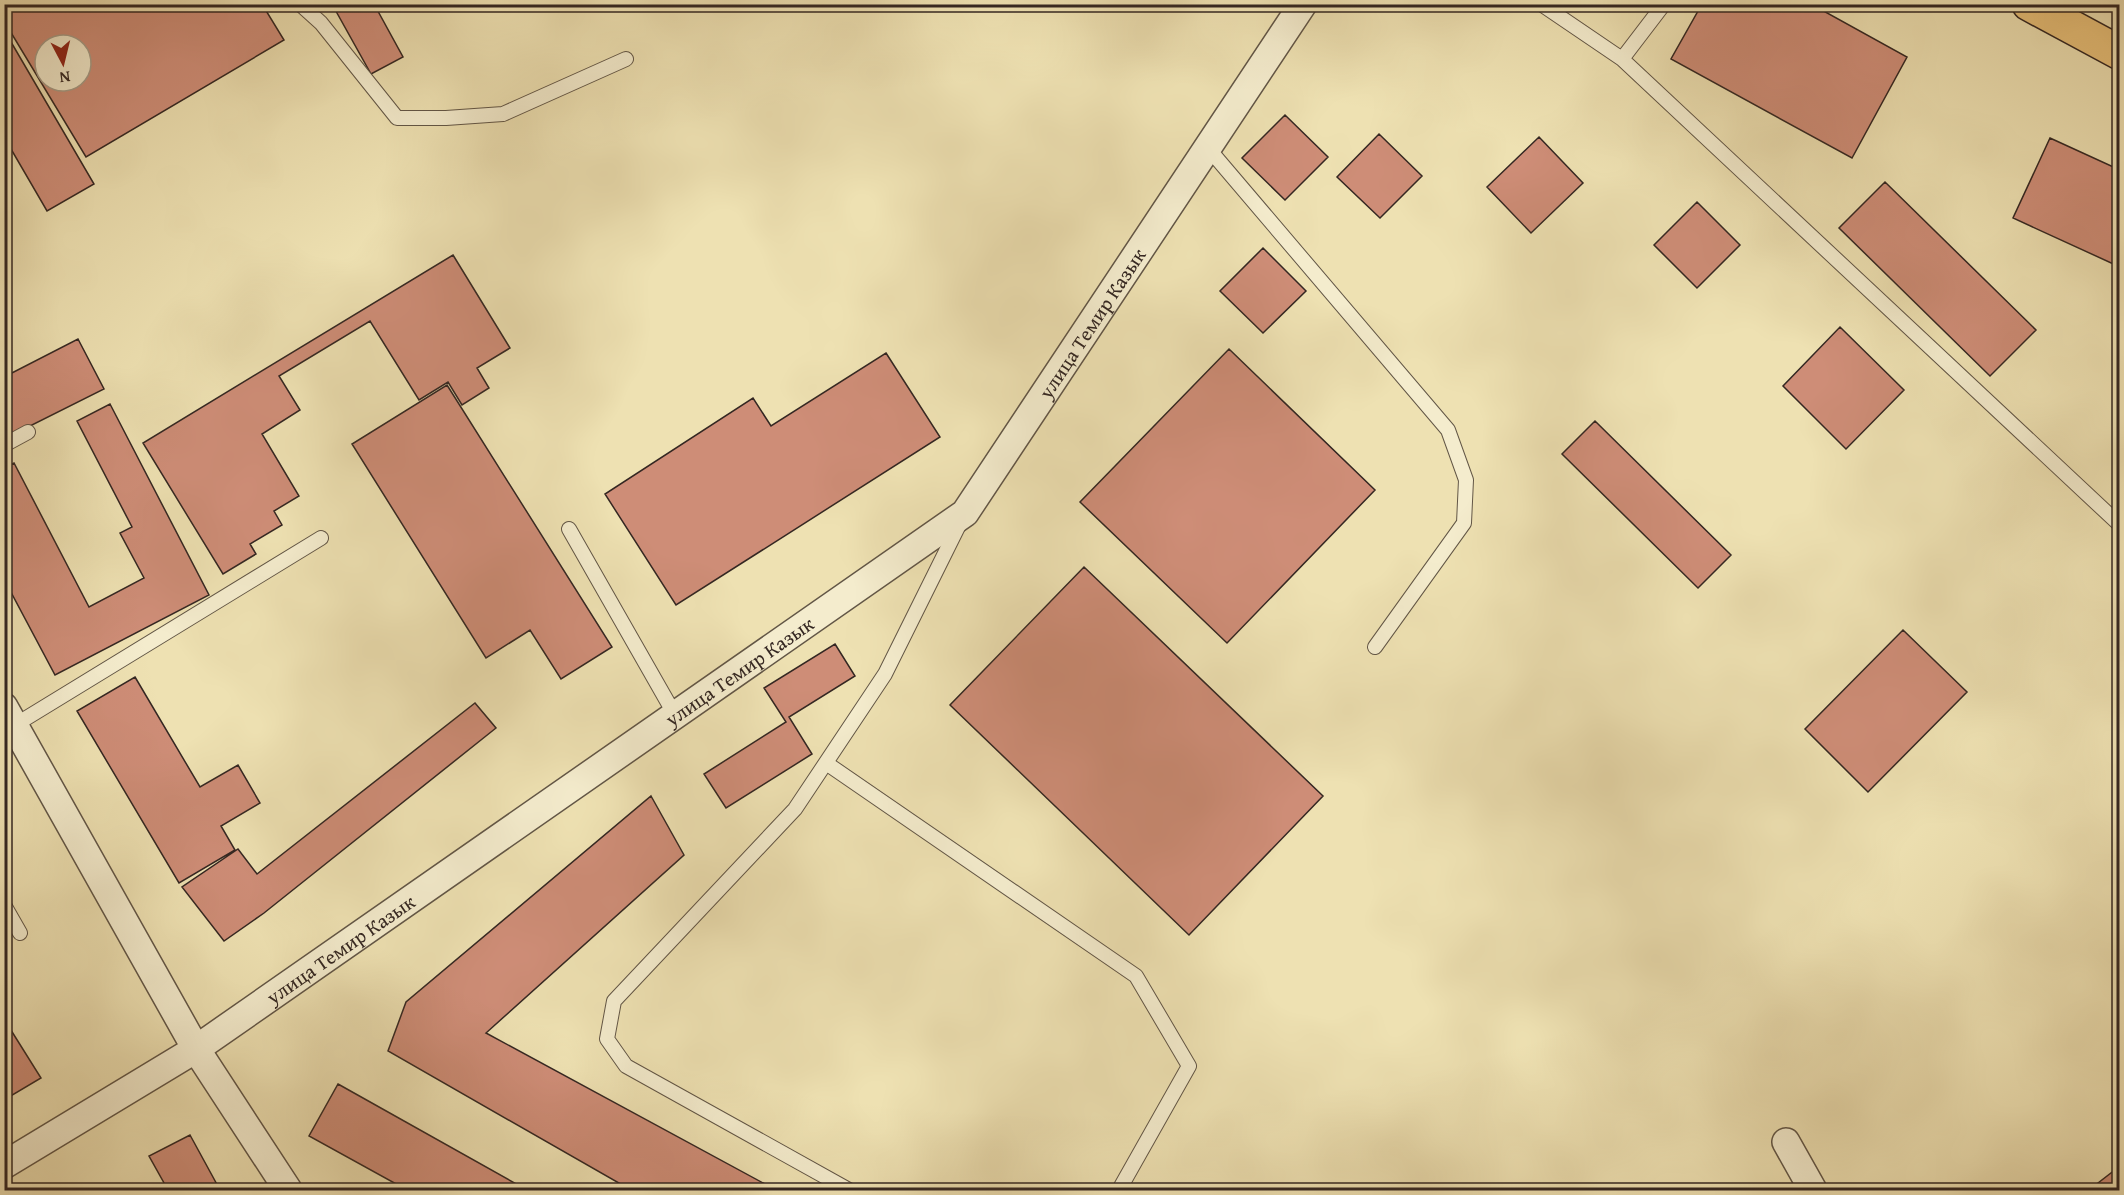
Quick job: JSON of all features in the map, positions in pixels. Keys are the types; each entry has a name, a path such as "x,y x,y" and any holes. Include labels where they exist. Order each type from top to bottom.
{"main road":[{"path":"2029,4 2120,52"}],"street":[{"name":"улица Темир Казык","path":"4,1165 196,1048 965,513 1304,4"},
{"path":"10,716 196,1048 288,1191"},
{"path":"1786,1142 1813,1191"}],"lane":[{"path":"300,4 321,23 397,118 446,118 503,114 626,59"},
{"path":"1541,4 1622,59 2120,525"},
{"path":"1622,59 1664,4"},
{"path":"1208,148 1448,430 1466,480 1464,523 1375,646"},
{"path":"4,445 28,432"},
{"path":"849,1191 626,1066 607,1039 614,1001 795,809 885,674 965,513"},
{"path":"569,529 675,715"},
{"path":"10,716 321,538"},
{"path":"826,763 1137,976 1189,1066 1119,1191"},
{"path":"4,904 21,933"}],"building":[{"path":"4,4 262,4 284,40 86,157 47,93 93,93 93,33 33,33 33,69 4,21"},
{"path":"332,4 374,4 403,57 371,74"},
{"path":"1702,4 1811,4 1907,57 1852,158 1671,59"},
{"path":"4,30 33,80 33,93 41,93 94,184 47,211 4,137 4,93 8,91 4,85"},
{"path":"1285,115 1328,157 1285,200 1242,158"},
{"path":"1379,134 1422,176 1380,218 1337,177"},
{"path":"1539,137 1583,183 1531,233 1487,187"},
{"path":"2050,138 2120,170 2120,267 2013,218"},
{"path":"1885,182 2036,330 1990,376 1839,228"},
{"path":"1697,202 1740,245 1697,288 1654,245"},
{"path":"1263,248 1306,291 1263,333 1220,291"},
{"path":"453,255 510,348 477,368 489,388 462,405 448,382 419,400 370,321 279,376 300,410 262,434 299,496 274,511 282,525 250,544 256,554 223,574 143,443"},
{"path":"1840,327 1904,390 1846,449 1783,386"},
{"path":"78,339 104,389 4,439 4,377"},
{"path":"1229,349 1375,490 1227,643 1080,502"},
{"path":"886,353 940,437 676,605 605,494 753,398 771,426"},
{"path":"447,385 612,647 561,679 530,630 486,658 352,444"},
{"path":"110,404 209,595 55,675 4,579 4,468 14,463 89,607 144,578 120,533 132,527 77,421"},
{"path":"1595,421 1731,555 1698,588 1562,454"},
{"path":"1084,567 1323,796 1189,935 950,705"},
{"path":"1903,630 1967,692 1868,792 1805,729"},
{"path":"835,644 855,676 789,717 812,754 726,808 704,774 786,722 764,688"},
{"path":"135,677 200,787 238,765 260,803 221,826 235,850 179,883 77,711"},
{"path":"475,703 496,728 264,913 224,941 182,887 238,849 257,874"},
{"path":"651,796 684,855 486,1033 776,1190 631,1190 388,1051 406,1002"},
{"path":"4,1019 41,1078 4,1100"},
{"path":"338,1084 527,1190 407,1190 309,1136"},
{"path":"190,1135 220,1190 168,1190 149,1156"},
{"path":"2120,1166 2120,1190 2089,1190"}]}
